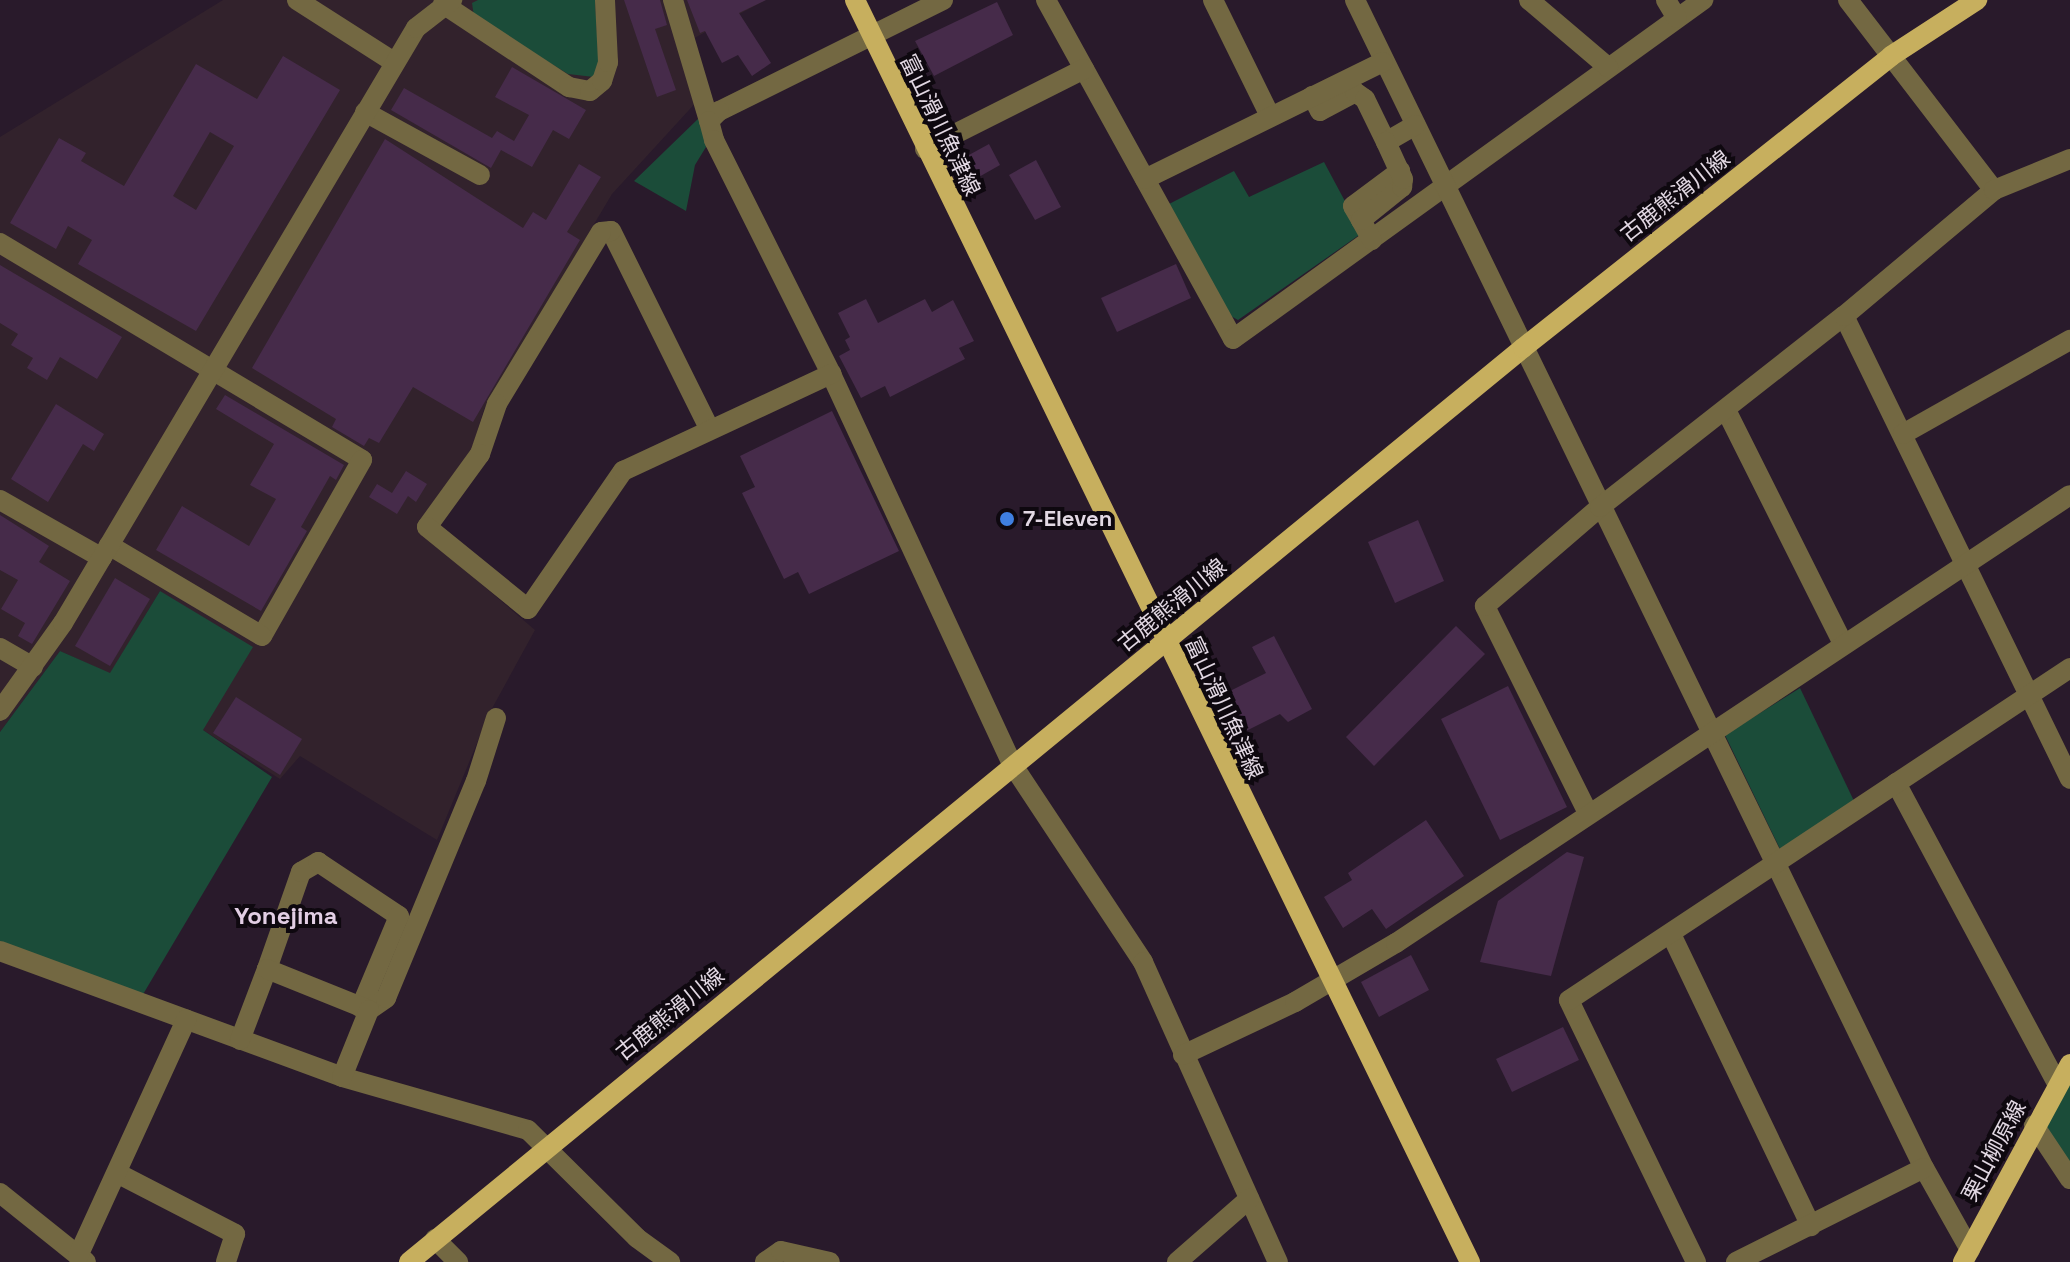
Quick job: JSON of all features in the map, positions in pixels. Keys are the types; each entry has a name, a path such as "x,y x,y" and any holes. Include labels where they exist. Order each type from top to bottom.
{"main road":[{"name":"富山滑川魚津線","path":"855,0 1470,1262"},
{"name":"古鹿熊滑川線","path":"409,1262 1012,764 1167,642 1523,348 1891,56 1977,0"},
{"name":"栗山柳原線","path":"1966,1256 2034,1125 2070,1064"}],"street":[{"path":"297,0 394,62"},
{"path":"0,711 33,667 105,552 416,28 448,2 569,87 590,91 602,81 608,62 605,0"},
{"path":"673,0 714,140 831,374 1012,764 1143,962 1278,1262"},
{"path":"709,121 719,111 943,0"},
{"path":"1046,0 1233,339 1608,67 1671,9 1703,0"},
{"path":"1213,0 1270,116"},
{"path":"1355,0 1600,507 1778,863 1966,1256"},
{"path":"1529,0 1608,67"},
{"path":"1848,0 1994,190"},
{"path":"1145,179 1383,62"},
{"path":"925,149 1084,69"},
{"path":"1312,96 1320,111 1355,92 1365,99 1400,171 1402,187 1353,206 1372,240"},
{"path":"365,112 480,175"},
{"path":"1386,142 1415,125"},
{"path":"1587,811 1485,606 1600,507 1844,316 1994,190 2070,159"},
{"path":"709,428 611,231 601,232 497,404 480,454 427,527 528,609 623,471 709,428 831,374"},
{"path":"0,243 362,460 262,636 0,500"},
{"path":"1844,316 2070,779"},
{"path":"1903,434 2070,340"},
{"path":"1726,410 1843,644"},
{"path":"1183,1055 1331,980 1396,943 1587,811 2070,495"},
{"path":"0,648 33,667"},
{"path":"1696,1262 1569,1000 2070,668"},
{"path":"267,969 365,1008 386,998 476,781 496,718"},
{"path":"1896,783 2058,1085"},
{"path":"240,1040 301,872 318,862 399,916 342,1077"},
{"path":"1671,934 1811,1226"},
{"path":"0,951 342,1077 528,1130 548,1145 637,1238 670,1262"},
{"path":"0,1193 82,1259 186,1020"},
{"path":"2034,1125 2070,1179"},
{"path":"1736,1262 1924,1168"},
{"path":"117,1173 235,1234 226,1262"},
{"path":"1177,1262 1249,1199"},
{"path":"435,1239 458,1262"},
{"path":"765,1262 781,1251 794,1251 830,1262"}],"shaded area":[{"path":"223,0 766,0 683,44 700,98 612,194 484,409 472,448 417,529 535,630 489,714 437,840 300,756 280,779 203,730 160,591 110,674 60,651 0,732 0,137"}],"green space":[{"path":"478,0 595,0 599,68 594,77 568,74 474,17 472,3"},
{"path":"701,116 706,147 695,165 686,211 634,181"},
{"path":"1324,162 1362,233 1238,320 1229,315 1167,205 1234,171 1249,197"},
{"path":"160,591 253,647 203,730 272,777 142,996 0,944 0,732 60,651 110,673"},
{"path":"1800,688 1854,801 1780,849 1725,735"},
{"path":"2070,1064 2070,1175 2034,1125"}],"building":[{"path":"624,0 660,0 667,25 655,29 676,90 657,97"},
{"path":"687,0 766,0 739,13 771,63 752,76 738,55 722,63 705,31 700,33"},
{"path":"997,2 1013,35 934,76 915,41"},
{"path":"283,56 340,90 196,331 78,264 92,240 68,226 56,249 10,223 59,138 86,153 81,161 124,186 196,64 257,99","holes":["210,132 234,146 196,210 173,196"]},
{"path":"512,67 586,110 569,139 553,130 532,167 501,150 491,168 391,110 404,88 492,138 497,131 514,141 529,115 495,97"},
{"path":"385,139 523,228 533,212 546,220 579,164 601,177 567,232 580,240 473,422 413,387 379,443 369,438 364,446 332,427 336,419 252,368"},
{"path":"989,144 1000,165 970,182 958,161"},
{"path":"1036,160 1061,207 1035,220 1009,175"},
{"path":"1176,264 1191,298 1117,332 1101,298"},
{"path":"0,265 122,337 97,379 60,357 47,380 27,368 33,358 11,345 18,334 0,323"},
{"path":"866,299 878,323 925,299 932,312 953,300 974,341 959,348 965,359 890,397 885,386 861,398 839,356 850,350 845,340 850,337 838,313"},
{"path":"225,395 344,465 336,480 330,476 301,527 307,531 261,611 156,550 182,506 249,546 276,499 250,485 274,444 216,409"},
{"path":"56,404 104,434 94,451 83,444 48,502 11,479"},
{"path":"832,411 899,551 809,594 798,572 784,579 742,493 755,487 740,456"},
{"path":"406,471 427,484 416,502 408,496 397,514 369,497 377,484 392,493"},
{"path":"0,515 49,546 39,562 70,581 32,644 18,636 25,623 1,609 18,580 0,570"},
{"path":"1418,520 1444,581 1395,603 1368,542"},
{"path":"115,578 150,599 110,666 75,646"},
{"path":"1456,626 1485,654 1374,766 1346,737"},
{"path":"1274,636 1312,709 1288,722 1280,714 1246,731 1226,693 1266,673 1252,647"},
{"path":"1508,686 1567,807 1500,840 1441,719"},
{"path":"236,697 302,739 280,775 213,733"},
{"path":"1426,820 1464,876 1386,929 1372,909 1343,928 1324,897 1352,880 1348,873"},
{"path":"1567,852 1584,857 1551,976 1480,962 1498,901"},
{"path":"1411,955 1429,990 1379,1017 1361,982"},
{"path":"1563,1027 1579,1060 1512,1092 1496,1059"}],"place":[{"name":"7-Eleven","path":"1007,519"}],"district":[{"name":"Yonejima","path":"286,916"}]}
